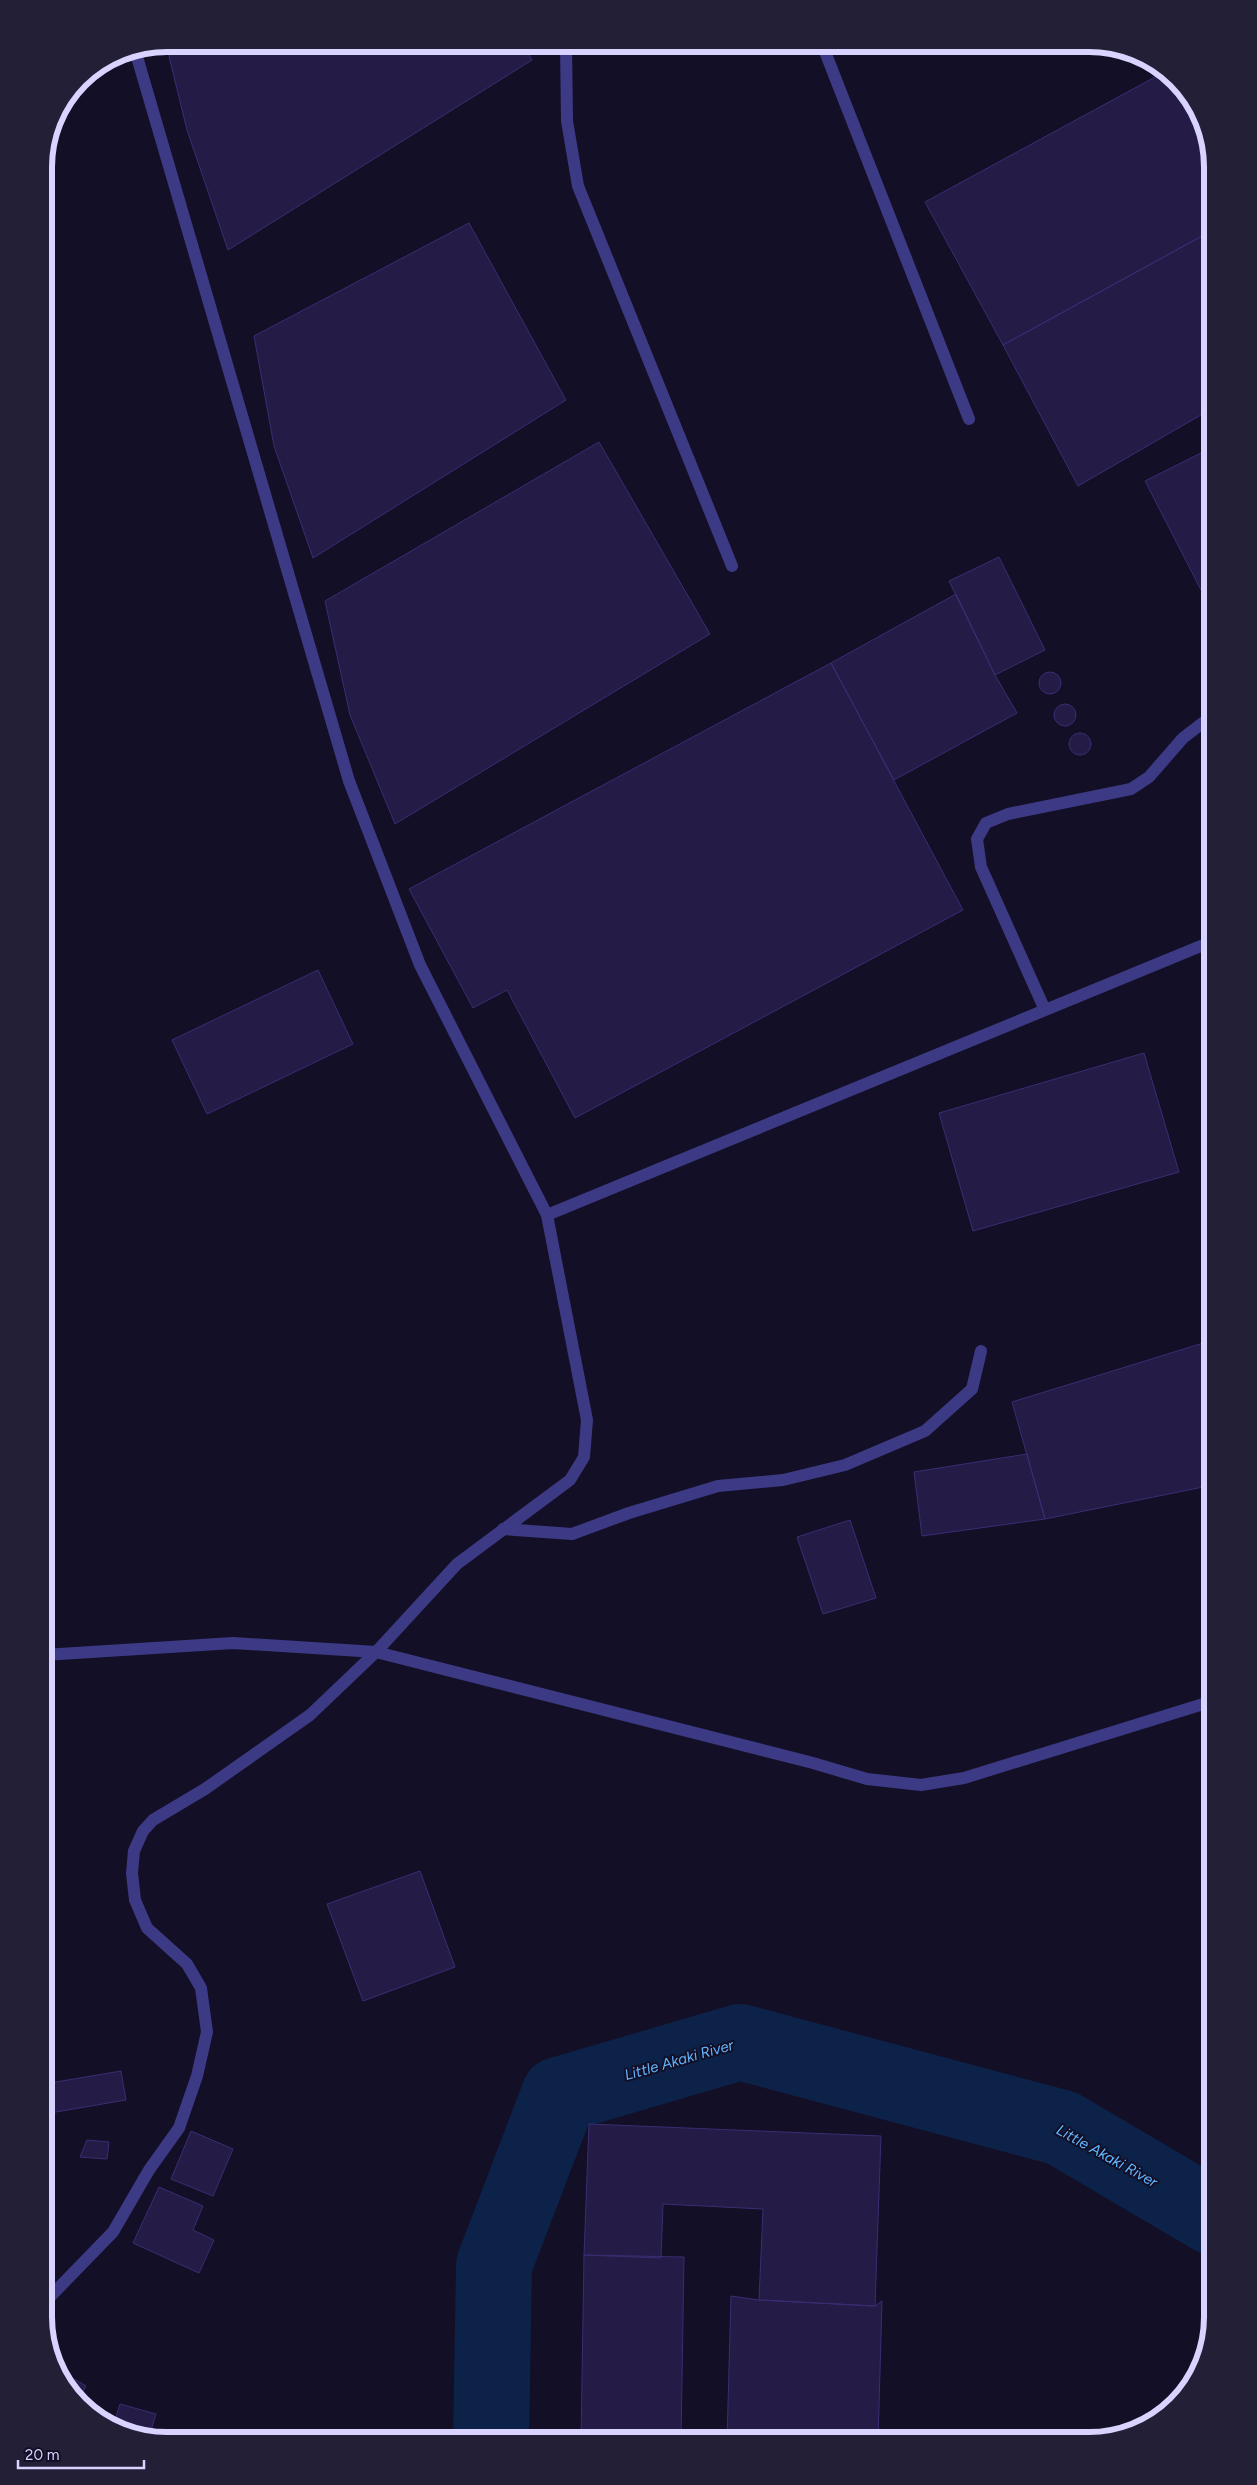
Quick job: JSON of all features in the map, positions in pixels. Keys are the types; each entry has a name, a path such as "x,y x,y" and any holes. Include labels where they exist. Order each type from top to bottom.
{"street":[{"path":"566,52 567,121 578,186 732,566"},
{"path":"825,53 969,419"},
{"path":"53,2294 113,2232 149,2170 179,2128 198,2076 207,2032 200,1988 187,1964 147,1928 135,1900 132,1872 134,1851 144,1832 153,1820 205,1789 310,1715 376,1652 457,1564 570,1480 584,1457 587,1420 548,1215 420,965 349,782 137,57"},
{"path":"1046,1010 982,867 976,839 986,823 1008,814 1131,789 1149,777 1183,738 1204,722"},
{"path":"548,1215 1204,945"},
{"path":"503,1529 572,1534 718,1486 783,1480 845,1465 925,1431 972,1389 981,1351"},
{"path":"53,1654 233,1643 376,1652 813,1763 866,1779 922,1785 964,1778 1204,1704"}],"building":[{"path":"168,52 528,52 532,60 228,250 187,130"},
{"path":"1158,76 1181,98 1196,124 1201,138 1204,153 1204,235 1003,345 925,202"},
{"path":"469,223 566,400 313,558 274,446 254,336"},
{"path":"1204,235 1204,413 1078,486 1003,345"},
{"path":"599,442 710,634 395,824 350,715 325,601"},
{"path":"1204,452 1204,588 1201,590 1145,481"},
{"path":"999,557 1045,650 995,675 949,581"},
{"path":"956,594 995,675 1017,713 894,780 831,663"},
{"path":"831,663 963,910 575,1118 507,990 473,1008 409,889"},
{"path":"1050,672 1058,675 1061,683 1058,691 1050,694 1042,691 1039,683 1042,675"},
{"path":"1065,704 1073,707 1076,715 1073,723 1065,726 1057,723 1054,715 1057,707"},
{"path":"1080,733 1088,736 1091,744 1088,752 1080,755 1072,752 1069,744 1072,736"},
{"path":"318,970 353,1044 207,1114 172,1040"},
{"path":"1144,1053 1179,1172 973,1231 939,1113"},
{"path":"1204,1343 1204,1487 1045,1519 1012,1402"},
{"path":"1027,1454 1045,1519 922,1536 914,1472"},
{"path":"850,1520 876,1598 823,1614 797,1537"},
{"path":"420,1871 455,1967 363,2001 327,1904"},
{"path":"121,2071 126,2100 53,2112 53,2082"},
{"path":"589,2124 881,2136 875,2306 759,2300 763,2209 663,2204 661,2258 584,2255"},
{"path":"191,2131 233,2149 213,2196 171,2179"},
{"path":"87,2140 109,2142 107,2159 80,2157"},
{"path":"159,2187 203,2206 193,2230 214,2240 199,2273 133,2243"},
{"path":"584,2255 684,2257 681,2432 581,2432"},
{"path":"731,2296 759,2300 875,2306 882,2301 878,2432 727,2432"},
{"path":"68,2376 86,2386 82,2394"},
{"path":"120,2404 156,2414 151,2431 115,2420"}],"waterway":[{"name":"Little Akaki River","path":"491,2432 494,2265 559,2095 740,2042 1062,2128 1204,2212"}]}
